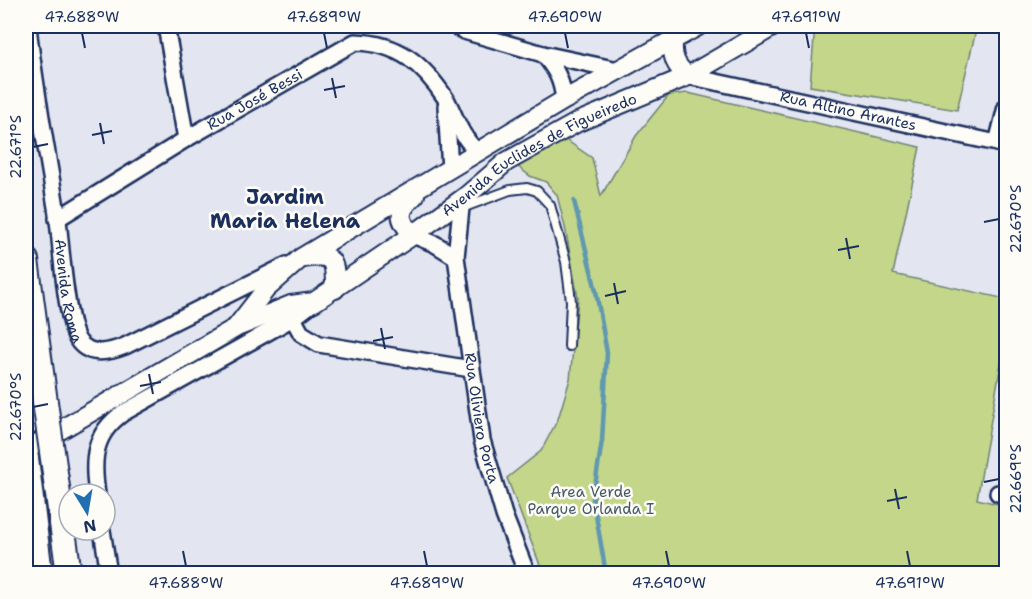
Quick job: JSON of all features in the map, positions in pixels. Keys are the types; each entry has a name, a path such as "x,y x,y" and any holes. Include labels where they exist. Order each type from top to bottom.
{"main road":[{"path":"26,260 69,573"},
{"path":"26,458 40,573"}],"street":[{"name":"Avenida Roma","path":"28,26 33,78 74,332 88,350 109,352 125,346 301,258"},
{"path":"166,26 186,139"},
{"path":"456,26 543,54 618,70"},
{"path":"26,450 237,327 266,289 301,258 564,100 698,26"},
{"path":"749,40 765,26"},
{"name":"Avenida Euclides de Figueiredo","path":"95,482 100,436 112,420 123,412 293,318 463,203 506,162 578,122 688,76 774,26"},
{"path":"673,40 672,52 675,63 688,76"},
{"name":"Rua José Bessi","path":"57,219 186,139 355,42 383,44 409,58 424,70 446,100 464,136 477,152"},
{"path":"543,54 555,68 562,83 564,100"},
{"name":"Rua Altino Arantes","path":"688,76 1002,144"},
{"path":"446,100 450,169"},
{"path":"1002,144 1006,107"},
{"path":"429,183 405,204 401,218 413,235 435,244 456,257"},
{"name":"Rua Oliviero Porta","path":"463,203 456,257 482,440 504,515 527,573"},
{"path":"301,258 317,255 326,256 332,260 335,270 335,289"},
{"name":"Avenida Euclides de Figueiredo","path":"237,327 291,305 314,302"},
{"path":"293,318 301,333 319,344 471,369"},
{"path":"104,542 109,573"}],"lane":[{"path":"463,203 526,188 537,191 550,205 566,262 571,301 569,346"}],"green space":[{"path":"815,26 977,26 957,110 810,86"},
{"name":"Area Verde Parque Orlanda I","path":"688,93 920,147 893,274 1006,299 1006,335 977,499 1006,506 1006,573 543,573 507,478 541,451 558,419 570,379 578,298 557,195 546,182 530,176 517,166 540,142 566,140 592,158 601,196 636,136 669,95"}],"waterway":[{"path":"574,201 596,291 607,353 602,441 593,498 606,574"}],"district":[{"name":"Jardim Maria Helena","path":"285,209"}]}
